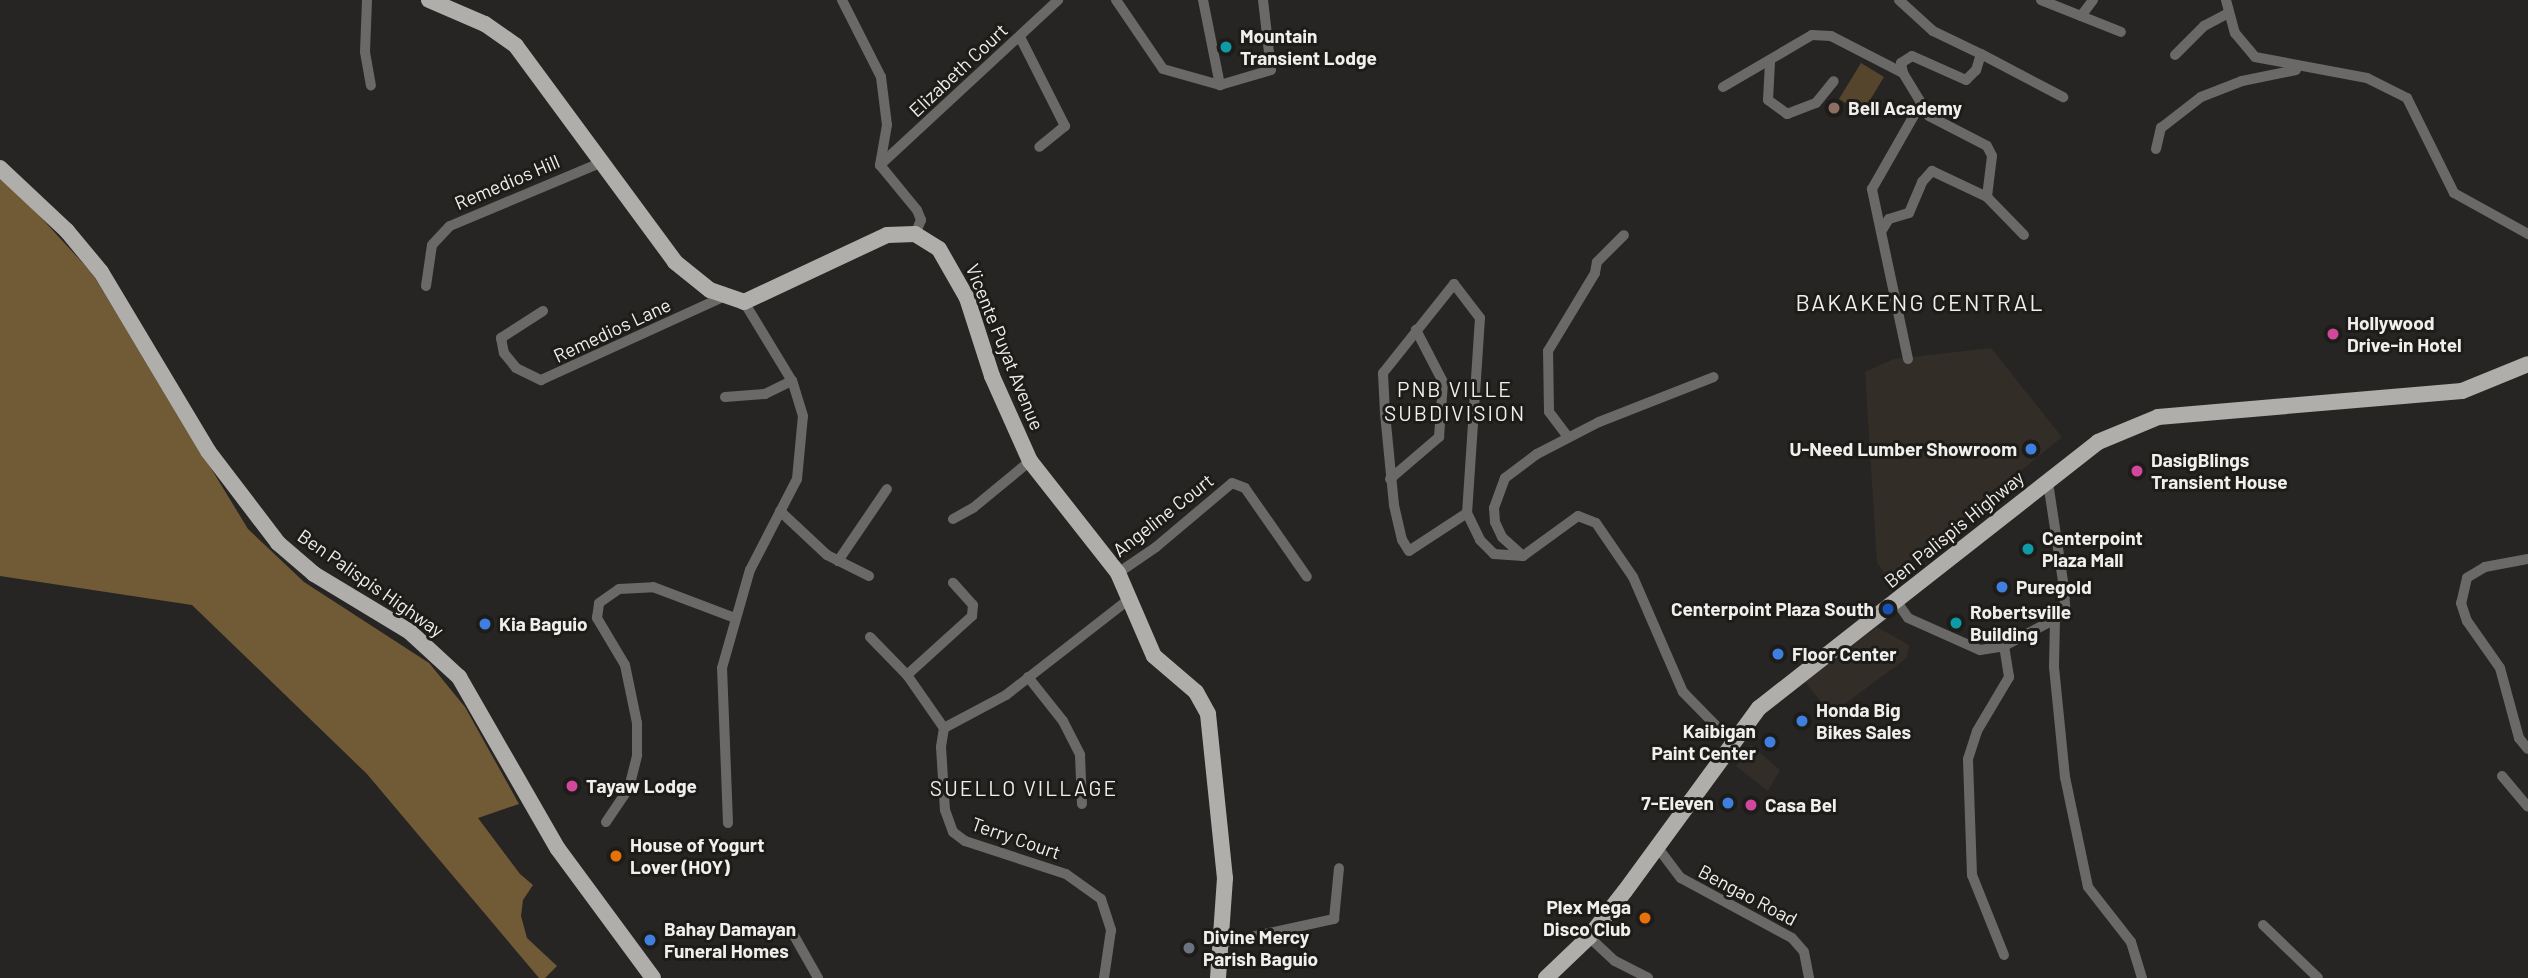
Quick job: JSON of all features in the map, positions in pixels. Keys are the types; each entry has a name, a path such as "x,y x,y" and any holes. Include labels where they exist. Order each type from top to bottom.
{"main road":[{"path":"429,0 485,24 516,46 675,262 723,297 744,302 870,241 900,233 915,234"},
{"name":"Ben Palispis Highway","path":"0,168 67,232 101,272 208,451 278,543 314,573 410,632 459,677 558,849 653,978"},
{"name":"Vicente Puyat Avenue","path":"915,234 939,249 957,278 992,376 1030,461 1118,573 1154,656 1196,692 1208,713 1225,878 1218,978"},
{"name":"Ben Palispis Highway","path":"1546,978 1589,937 1658,848 1733,743 1773,696 1897,602 2098,442 2158,417 2462,391 2528,364"}],"street":[{"path":"368,0 365,52 371,85"},
{"path":"842,0 881,77 887,125 880,165 917,210 921,220 915,234"},
{"name":"Elizabeth Court","path":"880,165 1058,0"},
{"path":"1116,0 1163,69 1220,85 1271,70 1263,0"},
{"path":"1203,0 1220,85"},
{"path":"1899,0 1933,31 2063,97"},
{"path":"2041,0 2121,32"},
{"path":"2081,16 2093,0"},
{"path":"2175,55 2224,4 2235,33 2255,57 2367,78 2407,98 2454,193 2528,234"},
{"path":"1723,87 1820,34 1903,73"},
{"path":"1020,37 1065,125 1040,147"},
{"path":"1981,54 1976,70 1966,80 1912,56 1901,63 1903,73 1929,116 1991,150 1987,197"},
{"path":"1770,62 1768,100 1787,114 1816,103 1834,81"},
{"path":"2156,149 2161,128 2201,97 2242,80 2304,68"},
{"path":"1908,359 1882,230 1872,197 1874,181 1920,105"},
{"name":"Remedios Hill","path":"426,286 424,276 432,244 450,226 603,162"},
{"path":"1882,230 1886,221 1909,213 1922,182 1932,171 1987,197 2024,235"},
{"path":"1568,437 1549,412 1548,351 1597,262 1624,235"},
{"path":"1467,513 1409,551 1402,540 1390,480 1383,373 1454,284 1480,317 1467,513 1480,540 1494,554 1523,556 1578,516 1595,523 1633,577 1683,692 1733,743"},
{"name":"Remedios Lane","path":"543,311 511,327 501,338 504,353 516,368 541,380 723,297"},
{"path":"728,823 722,668 735,618 758,552 797,479 803,416 792,381 744,302"},
{"path":"1390,480 1439,437 1443,382 1416,330"},
{"path":"1523,556 1502,537 1495,522 1500,485 1528,460 1568,437 1714,377"},
{"path":"725,397 765,394 792,381"},
{"path":"953,519 1030,461"},
{"path":"1897,602 1908,618 1980,650 2004,646 2055,619 2065,606 2048,482"},
{"name":"Angeline Court","path":"1118,573 1156,547 1232,483 1245,488 1307,577"},
{"path":"838,561 887,489"},
{"path":"779,510 838,561 869,576"},
{"path":"2528,559 2485,567 2468,578 2461,603 2467,621 2500,668 2519,738 2528,748"},
{"path":"907,675 972,616 972,605 953,583"},
{"path":"606,822 629,788 637,723 631,683 599,624 599,603 619,589 653,587 735,618"},
{"path":"870,636 907,675 944,728 1006,695 1128,600"},
{"path":"2055,619 2054,667 2065,777 2088,887 2131,942 2142,978"},
{"path":"2004,646 2008,677 1987,711 1968,760 1972,875 2004,955"},
{"path":"1028,677 1063,721 1080,755 1082,804"},
{"name":"Terry Court","path":"944,728 941,747 944,810 953,832 965,841 1066,874 1101,899 1111,930 1104,978"},
{"path":"2502,776 2528,807"},
{"name":"Bengao Road","path":"1658,848 1681,878 1792,938 1804,952 1809,978"},
{"path":"1219,944 1329,922 1338,911 1339,868"},
{"path":"2263,925 2318,978"},
{"path":"792,932 818,978"},
{"path":"1589,937 1615,961 1648,978"}],"shaded area":[{"path":"1861,63 1884,77 1862,113 1839,99"},
{"path":"0,173 92,273 248,529 304,582 429,663 465,707 519,804 478,818 520,874 533,885 523,900 521,916 527,938 557,966 545,978 539,978 367,774 192,605 0,576"},
{"path":"1991,348 2062,437 1889,579 1877,563 1865,372 1894,359"},
{"path":"1877,627 1909,645 1907,658 1831,714 1805,682"},
{"path":"1751,745 1780,770 1768,791 1736,766"}],"place":[{"name":"Mountain Transient Lodge","path":"1226,47"},
{"name":"Bell Academy","path":"1834,108"},
{"name":"Hollywood Drive-in Hotel","path":"2333,334"},
{"name":"U-Need Lumber Showroom","path":"2031,449"},
{"name":"DasigBlings Transient House","path":"2137,471"},
{"name":"Centerpoint Plaza Mall","path":"2028,549"},
{"name":"Puregold","path":"2002,587"},
{"name":"Centerpoint Plaza South","path":"1888,609"},
{"name":"Robertsville Building","path":"1956,623"},
{"name":"Kia Baguio","path":"485,624"},
{"name":"Floor Center","path":"1778,654"},
{"name":"Honda Big Bikes Sales","path":"1802,721"},
{"name":"Kaibigan Paint Center","path":"1770,742"},
{"name":"Tayaw Lodge","path":"572,786"},
{"name":"7-Eleven","path":"1728,803"},
{"name":"Casa Bel","path":"1751,805"},
{"name":"House of Yogurt Lover (HOY)","path":"616,856"},
{"name":"Plex Mega Disco Club","path":"1645,918"},
{"name":"Bahay Damayan Funeral Homes","path":"650,940"},
{"name":"Divine Mercy Parish Baguio","path":"1189,948"}],"district":[{"name":"BAKAKENG CENTRAL","path":"1920,302"},
{"name":"PNB VILLE SUBDIVISION","path":"1455,401"},
{"name":"SUELLO VILLAGE","path":"1024,788"}]}
